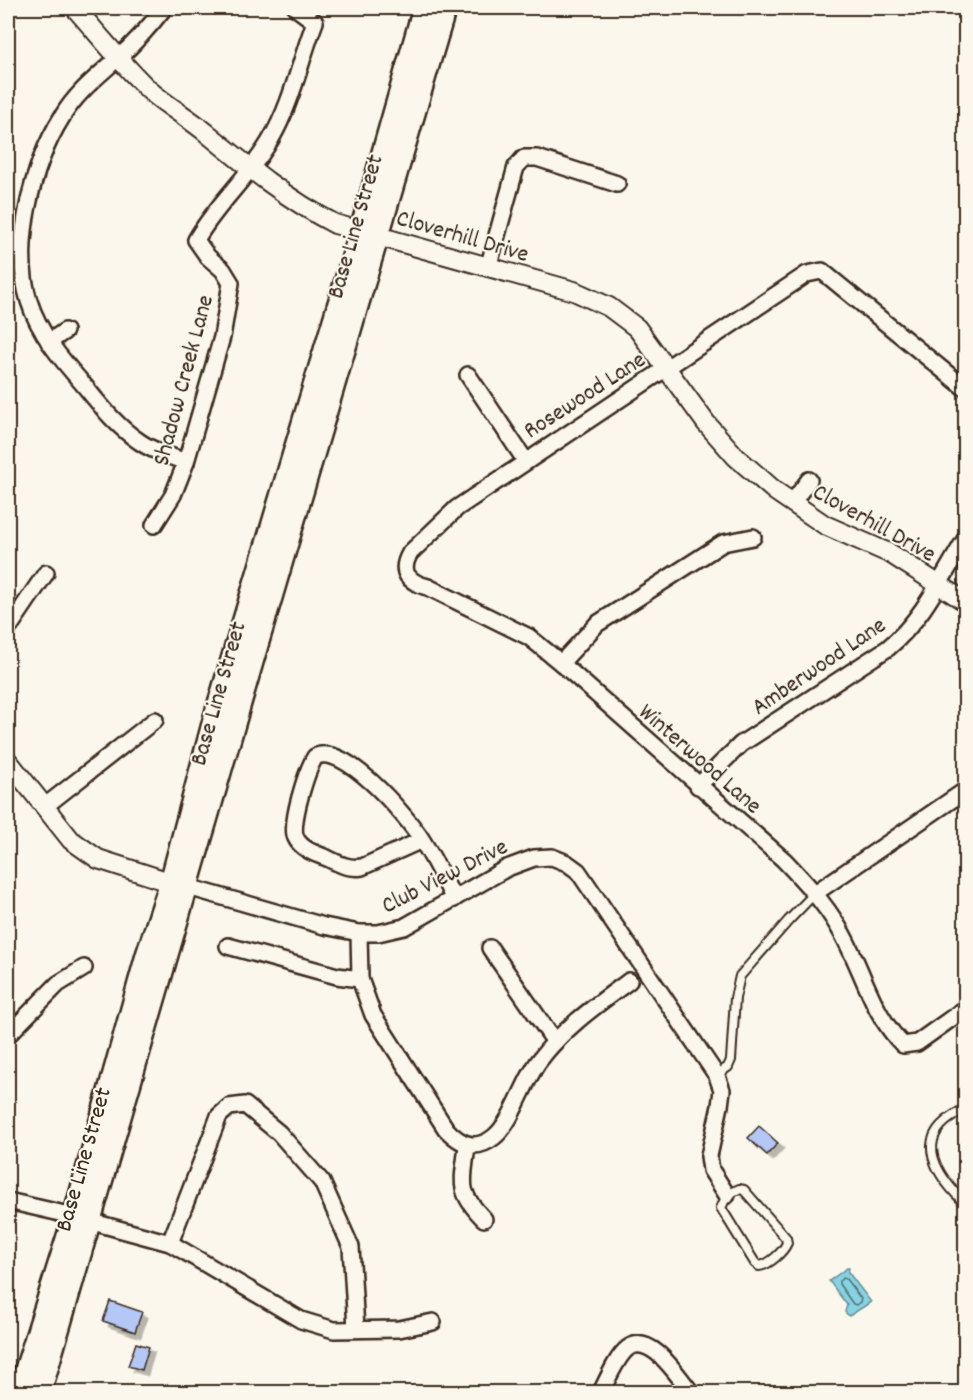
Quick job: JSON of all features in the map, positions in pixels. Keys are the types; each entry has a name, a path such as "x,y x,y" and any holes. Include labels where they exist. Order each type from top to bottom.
{"main road":[{"name":"Base Line Street","path":"370,233 424,8"},
{"name":"Base Line Street","path":"26,1392 82,1219 147,955 179,885 218,708 370,233 445,8"}],"street":[{"name":"Cloverhill Drive","path":"75,8 150,91 306,209 335,224 574,291 609,307 637,328 706,423 736,457 775,491 825,525 891,554 966,602"},
{"path":"164,8 118,58 74,97 51,135 32,191 24,230 24,275 29,301 49,342 118,425 142,444 186,462"},
{"name":"Shadow Creek Lane","path":"154,525 173,495 186,462 222,337 231,283 224,270 208,256 196,240 208,218 251,169 271,140 283,115 315,22 296,8"},
{"path":"488,268 516,167 524,158 537,158 617,184"},
{"name":"Rosewood Lane","path":"405,570 410,553 456,507 807,274 822,271 966,389"},
{"path":"49,342 65,331"},
{"path":"468,375 525,460"},
{"name":"Cloverhill Drive","path":"792,503 809,480"},
{"path":"561,663 597,624 723,543 753,537"},
{"name":"Amberwood Lane","path":"698,786 741,744 888,648 904,634 920,614 966,538"},
{"name":"Winterwood Lane","path":"405,570 409,579 416,584 428,587 529,638 561,663 784,860 815,893 840,929 889,1031 903,1045 917,1043 966,1008"},
{"path":"8,630 46,573"},
{"path":"44,807 155,720"},
{"path":"422,840 362,867 353,868 341,865 305,848 295,837 294,830 299,806 315,757 324,754 332,756 356,769 405,816 422,840 454,899"},
{"name":"Club View Drive","path":"8,761 71,840 98,859 179,885 324,926 359,933 378,933 404,927 507,868 534,858 552,857 567,863 578,871 716,1075 722,1090 709,1156 711,1170 727,1195"},
{"path":"815,893 966,790"},
{"path":"359,933 360,979 373,1015 446,1129 456,1140 467,1146 495,1137 504,1125 538,1061 555,1042 598,1004 629,981"},
{"path":"228,946 337,976 360,979"},
{"path":"490,948 555,1042"},
{"path":"8,1035 58,984 84,968"},
{"path":"170,1243 219,1116 229,1107 245,1105 279,1133 322,1182 351,1247 356,1328"},
{"path":"467,1146 462,1185 468,1204 484,1219"},
{"path":"8,1201 170,1243 301,1320 334,1330 399,1329 433,1322"},
{"path":"601,1392 629,1347 643,1345 657,1351 691,1392"}],"lane":[{"path":"716,1075 728,1067 731,1060 735,998 740,976 815,893"},
{"path":"966,1108 944,1122 934,1136 931,1148 940,1175 966,1204"},
{"path":"740,1189 744,1190 786,1238 785,1248 764,1266 755,1263 721,1208 727,1195 740,1189"}],"water":[{"path":"847,1268 871,1302 849,1316 845,1312 847,1305 829,1281"}],"building":[{"path":"759,1126 778,1143 767,1155 748,1138"},
{"path":"110,1301 142,1312 135,1332 103,1321"},
{"path":"136,1343 149,1347 142,1370 128,1366"}]}
